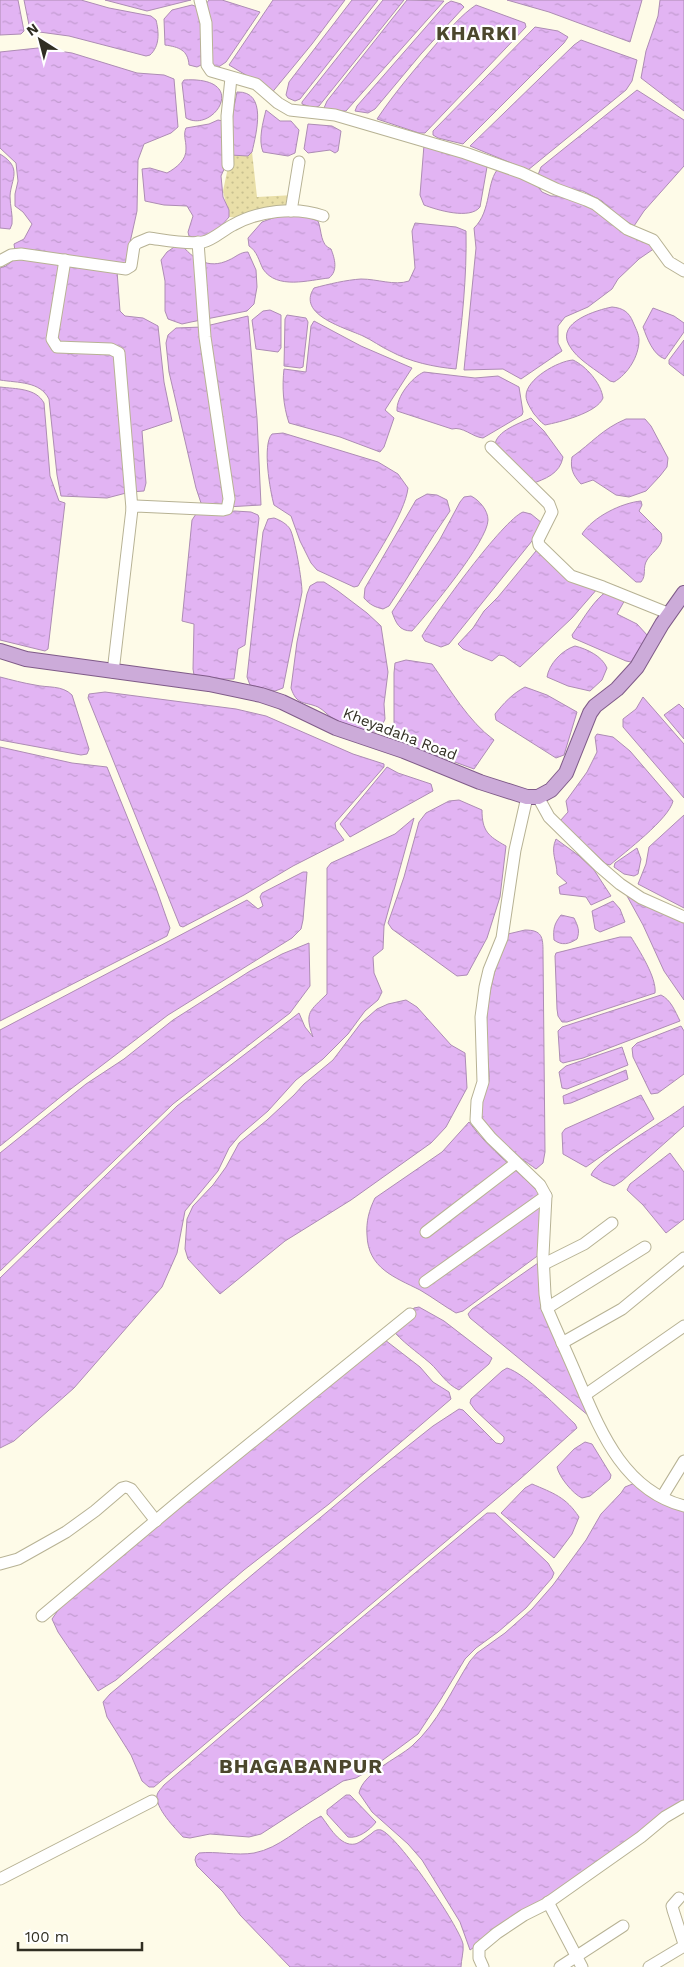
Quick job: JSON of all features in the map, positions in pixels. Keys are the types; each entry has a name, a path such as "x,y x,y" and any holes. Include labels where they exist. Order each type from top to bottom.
{"main road":[{"path":"534,804 551,790 566,773 590,713 595,706 617,689 632,673 684,593"},
{"name":"Kheyadaha Road","path":"0,650 26,658 113,672 209,684 262,695 282,702 336,728 404,752 534,804"}],"street":[{"path":"200,0 206,23 208,68 211,71 256,84 278,103 290,110 335,115 465,153 522,173 565,193 595,204 627,229 653,240 669,262 684,270"},
{"path":"228,165 227,116 231,78"},
{"path":"291,211 298,162"},
{"path":"0,261 15,254 126,269 129,268 132,262 134,246 142,240 149,238 198,242 209,240 242,220 269,213 313,212 322,216"},
{"path":"132,509 136,506 223,510 227,509 228,505 229,499 205,337 198,242"},
{"path":"64,260 52,339 57,347 111,349 119,352 132,509 113,672"},
{"path":"490,447 549,504 552,512 540,534 539,545 572,576 603,586 670,614"},
{"path":"684,917 641,898 620,884 534,804 515,850 502,938 489,970 485,987 481,1017 483,1082 476,1101 475,1112 479,1125 540,1185 546,1196 544,1264 547,1308 600,1429 622,1464 638,1482 662,1497 684,1506"},
{"path":"426,1232 516,1163"},
{"path":"425,1282 546,1196"},
{"path":"544,1264 584,1244 612,1223"},
{"path":"547,1308 645,1247"},
{"path":"562,1343 616,1312 684,1258"},
{"path":"42,1616 410,1314"},
{"path":"585,1395 684,1326"},
{"path":"662,1497 684,1461"},
{"path":"0,1564 18,1559 66,1532 122,1488 130,1489 156,1521"},
{"path":"0,1879 152,1801"},
{"path":"483,1967 479,1958 479,1948 497,1933 548,1902 641,1837 665,1817 684,1806"},
{"path":"649,1967 684,1945 672,1906 679,1898"},
{"path":"548,1902 582,1967"},
{"path":"560,1967 623,1926"}],"shaded area":[{"path":"252,152 257,197 294,195 291,211 245,218 229,217 223,191 227,172 225,167 230,155 248,156"}],"water":[{"path":"0,0 18,0 24,31 21,34 0,35"},
{"path":"24,0 81,0 109,8 151,16 156,20 158,34 156,47 150,55 146,56 69,36 32,31 30,30"},
{"path":"105,0 191,0 147,11"},
{"path":"209,0 222,0 260,12 226,62 217,68 211,63 206,4"},
{"path":"273,0 345,0 270,95 251,78 229,65"},
{"path":"352,0 378,0 300,99 295,101 288,98 286,95 289,82"},
{"path":"383,0 404,0 319,106 314,108 302,104 302,102"},
{"path":"407,0 444,1 346,111 327,111 324,108 327,101"},
{"path":"507,0 642,0 630,42 549,12"},
{"path":"660,0 684,0 684,111 641,78 646,51 658,16"},
{"path":"451,1 464,7 375,109 368,113 355,111 357,106 446,4"},
{"path":"192,5 200,8 203,64 197,67 189,65 187,56 182,50 165,45 164,19 172,10"},
{"path":"476,5 525,23 526,27 425,133 419,133 377,119 437,43 460,18"},
{"path":"535,27 558,31 568,37 463,144 433,135 433,131"},
{"path":"581,40 637,60 632,81 626,90 528,170 470,146 574,45"},
{"path":"38,48 72,53 137,73 164,75 174,79 178,127 171,133 144,144 138,160 137,211 125,265 15,251 14,244 24,239 32,224 23,212 15,206 18,181 16,163 0,148 0,52"},
{"path":"184,80 204,81 217,86 221,94 221,104 215,112 207,118 197,121 186,118 182,83"},
{"path":"637,90 684,120 684,166 644,211 634,226 621,218 602,201 583,191 569,190 538,175 541,167"},
{"path":"237,92 247,94 253,98 258,115 252,152 248,156 230,155 233,112"},
{"path":"266,110 280,121 291,121 299,130 295,153 288,156 263,152 261,137"},
{"path":"218,120 223,121 225,167 221,176 223,197 229,210 229,217 221,226 207,236 189,236 188,232 193,216 187,206 164,205 145,201 142,169 150,168 167,173 177,166 185,156 186,128 209,124"},
{"path":"308,124 332,126 341,131 338,151 335,153 330,150 308,153 304,149"},
{"path":"424,145 483,163 487,167 480,207 469,213 453,213 424,205 420,195"},
{"path":"0,154 7,159 14,169 10,196 12,224 10,229 0,228"},
{"path":"499,168 534,181 542,192 551,196 564,196 586,202 655,248 639,259 618,279 612,289 588,307 565,317 558,326 558,343 562,351 521,379 503,369 464,370 476,248 474,228 484,213 492,180"},
{"path":"281,215 302,215 318,221 323,241 331,249 334,261 334,272 329,278 303,282 285,282 276,280 263,269 256,253 249,246 248,238 262,222"},
{"path":"415,223 456,227 466,231 464,300 456,369 422,363 398,355 325,319 312,306 310,297 314,288 361,279 392,283 409,281 415,268 412,231"},
{"path":"180,243 196,258 214,264 248,252 256,270 257,287 254,304 247,311 182,324 168,319 165,311 165,281 161,260 167,252"},
{"path":"16,258 117,271 120,311 125,316 143,318 158,326 164,382 172,421 142,431 146,483 144,491 130,492 107,498 61,496 49,399 45,393 34,386 0,380 0,268"},
{"path":"612,307 619,308 630,316 639,340 632,364 614,382 610,381 577,355 569,345 566,337 568,330 580,318"},
{"path":"653,308 674,316 684,323 684,332 665,359 654,350 643,327"},
{"path":"270,310 281,315 281,348 278,352 256,349 252,320 263,311"},
{"path":"287,315 306,318 308,322 303,367 300,368 284,366 285,319"},
{"path":"248,316 257,418 261,505 209,508 201,503 196,488 169,372 166,343 168,335 176,328 202,327"},
{"path":"314,321 361,346 412,368 385,410 394,418 384,447 380,452 340,437 289,423 285,410 284,369 306,372 311,326"},
{"path":"684,340 684,376 669,364 669,360"},
{"path":"573,360 583,366 592,376 602,392 603,398 594,408 586,412 545,425 534,414 529,405 526,396 527,390 531,383 544,372 559,364"},
{"path":"424,372 475,378 498,376 519,387 522,415 483,438 464,430 452,429 397,411 399,400 406,388"},
{"path":"0,387 31,392 36,394 44,403 50,476 59,501 65,503 48,649 45,651 0,640"},
{"path":"531,418 544,431 563,457 559,468 555,472 531,484 495,445 496,440 504,432"},
{"path":"626,419 645,419 651,426 668,458 667,467 646,491 629,497 616,495 593,480 581,484 573,472 571,465 572,457 604,432"},
{"path":"283,433 378,462 398,474 408,488 406,499 395,524 358,586 354,587 317,570 311,563 300,541 291,516 274,505 267,457 269,439 272,434"},
{"path":"427,494 437,495 447,500 450,511 389,606 383,609 375,606 364,598 365,588 416,500"},
{"path":"471,496 485,509 488,520 478,544 456,577 431,609 412,631 404,630 397,623 392,612 439,541 460,502 464,497"},
{"path":"641,501 642,505 639,511 661,533 662,537 658,548 646,563 643,579 641,582 636,582 582,534 593,522 608,512 633,502"},
{"path":"235,511 251,512 258,515 259,518 245,645 238,649 234,679 194,675 194,624 182,621 192,520 196,514"},
{"path":"523,512 531,514 542,523 540,531 449,644 441,647 425,641 422,636 440,608 486,549 513,519"},
{"path":"274,518 287,525 292,534 302,592 283,688 275,691 250,685 247,677 263,532 268,519"},
{"path":"542,547 561,571 598,588 572,618 520,667 504,656 499,655 492,661 463,649 458,644 473,628 484,611 536,551"},
{"path":"317,582 324,582 338,591 381,626 388,672 384,704 385,719 379,732 344,725 318,707 301,702 293,694 291,688 297,642 307,594 310,586"},
{"path":"615,586 623,590 626,598 617,614 637,624 648,636 631,662 573,638 572,635 596,601"},
{"path":"575,646 594,654 602,660 607,668 602,680 590,691 568,686 547,677 550,667 557,658"},
{"path":"406,660 432,664 476,724 494,740 474,769 394,740 395,663"},
{"path":"0,677 59,688 72,695 89,749 87,754 81,755 0,740"},
{"path":"525,687 547,695 577,712 564,755 556,758 496,720 495,714 502,706"},
{"path":"105,692 236,709 266,716 353,754 384,764 384,767 335,823 336,829 344,840 183,927 180,926 88,698 89,694"},
{"path":"643,697 684,744 684,798 623,727 623,719 636,709"},
{"path":"679,704 684,709 684,739 664,715"},
{"path":"597,734 613,737 630,751 673,801 664,817 610,865 606,864 560,821 568,812 566,801 587,772 597,752 595,737"},
{"path":"0,747 72,763 107,767 156,888 170,928 167,936 0,1021"},
{"path":"387,767 398,773 431,784 433,791 350,837 340,824"},
{"path":"459,800 482,810 483,823 487,832 506,846 500,897 487,938 467,975 457,976 392,929 388,923 404,877 419,822 426,813 449,801"},
{"path":"684,815 684,908 638,884 646,864 649,847"},
{"path":"414,818 384,926 383,949 373,957 374,973 382,992 378,1000 365,1011 348,1034 323,1059 296,1080 268,1111 240,1135 229,1148 218,1171 185,1211 177,1253 162,1287 74,1388 14,1441 0,1448 0,1278 177,1106 299,1013 305,1027 313,1037 309,1022 310,1012 327,994 327,868 331,863 395,834"},
{"path":"556,839 578,855 594,870 611,896 591,905 586,897 560,894 559,887 567,883 557,874 554,852"},
{"path":"637,848 641,859 638,874 634,876 624,874 614,867 615,863"},
{"path":"303,872 307,872 303,920 301,929 292,938 168,1015 0,1146 0,1030 247,900 258,909 263,906 260,897 262,893"},
{"path":"627,896 684,920 684,1000 664,971 643,925"},
{"path":"613,901 620,909 625,922 600,932 595,929 592,911"},
{"path":"561,915 574,918 578,933 577,939 563,944 554,940 554,927"},
{"path":"525,930 538,933 542,938 543,947 545,1152 543,1163 536,1169 495,1137 483,1121 478,1109 489,1081 486,1025 494,973 508,934"},
{"path":"620,937 631,937 643,956 653,980 655,993 562,1022 558,1016 557,1009 556,953"},
{"path":"309,943 310,986 290,1013 173,1104 0,1271 0,1153 86,1084 124,1059 173,1020 250,971 282,954"},
{"path":"661,995 670,1003 680,1021 583,1058 563,1063 560,1061 558,1031 562,1027"},
{"path":"406,1000 417,1007 451,1045 465,1053 467,1088 446,1127 431,1143 351,1200 285,1241 220,1294 188,1259 185,1249 187,1219 193,1206 213,1185 226,1167 239,1143 333,1060 361,1023 377,1009 388,1004"},
{"path":"681,1026 684,1031 684,1074 658,1093 651,1094 633,1057 632,1048 637,1043"},
{"path":"622,1047 628,1065 567,1089 562,1088 559,1072 566,1066"},
{"path":"626,1070 628,1079 571,1103 564,1104 563,1096"},
{"path":"641,1095 654,1119 586,1167 563,1154 562,1133 565,1129"},
{"path":"684,1106 684,1126 622,1181 614,1186 591,1175 596,1167 619,1149"},
{"path":"469,1122 486,1142 542,1196 540,1254 463,1311 456,1313 384,1270 372,1256 368,1246 367,1225 375,1198 442,1152"},
{"path":"670,1153 684,1172 684,1219 666,1233 643,1205 627,1190 630,1184"},
{"path":"538,1263 542,1285 589,1416 470,1318 468,1314 472,1309"},
{"path":"419,1307 444,1321 492,1358 489,1364 459,1390 450,1385 430,1363 404,1342 391,1328 414,1308"},
{"path":"385,1340 420,1367 433,1382 449,1392 451,1399 329,1504 244,1570 116,1680 98,1691 58,1632 52,1619 63,1603"},
{"path":"507,1368 533,1384 577,1428 520,1479 154,1787 149,1787 142,1781 131,1755 107,1717 103,1702 110,1694 370,1476 433,1426 459,1409 463,1410 496,1443 501,1444 504,1441 504,1437 470,1403 471,1399"},
{"path":"585,1442 592,1444 611,1475 610,1479 590,1496 582,1498 567,1485 557,1467 574,1449"},
{"path":"635,1483 684,1510 684,1803 470,1950 460,1922 422,1860 408,1844 372,1812 359,1793 367,1779 381,1767 406,1751 430,1727 470,1661 477,1653 505,1633 532,1609 553,1585 586,1540 601,1514 625,1487"},
{"path":"532,1484 564,1500 579,1517 572,1534 554,1558 501,1513 525,1488"},
{"path":"487,1513 495,1513 548,1563 554,1573 552,1578 526,1608 465,1659 418,1734 368,1771 356,1778 343,1781 261,1834 249,1837 210,1834 190,1838 183,1837 166,1818 159,1806 157,1795 164,1785"},
{"path":"346,1795 350,1795 376,1822 367,1831 356,1837 348,1837 327,1814 327,1810"},
{"path":"321,1816 335,1835 350,1844 363,1840 377,1830 381,1830 389,1836 427,1882 451,1919 463,1944 461,1967 290,1967 240,1915 223,1892 197,1866 195,1860 199,1853 254,1853 272,1847"}],"district":[{"name":"KHARKI","path":"477,33"},
{"name":"BHAGABANPUR","path":"301,1766"}]}
